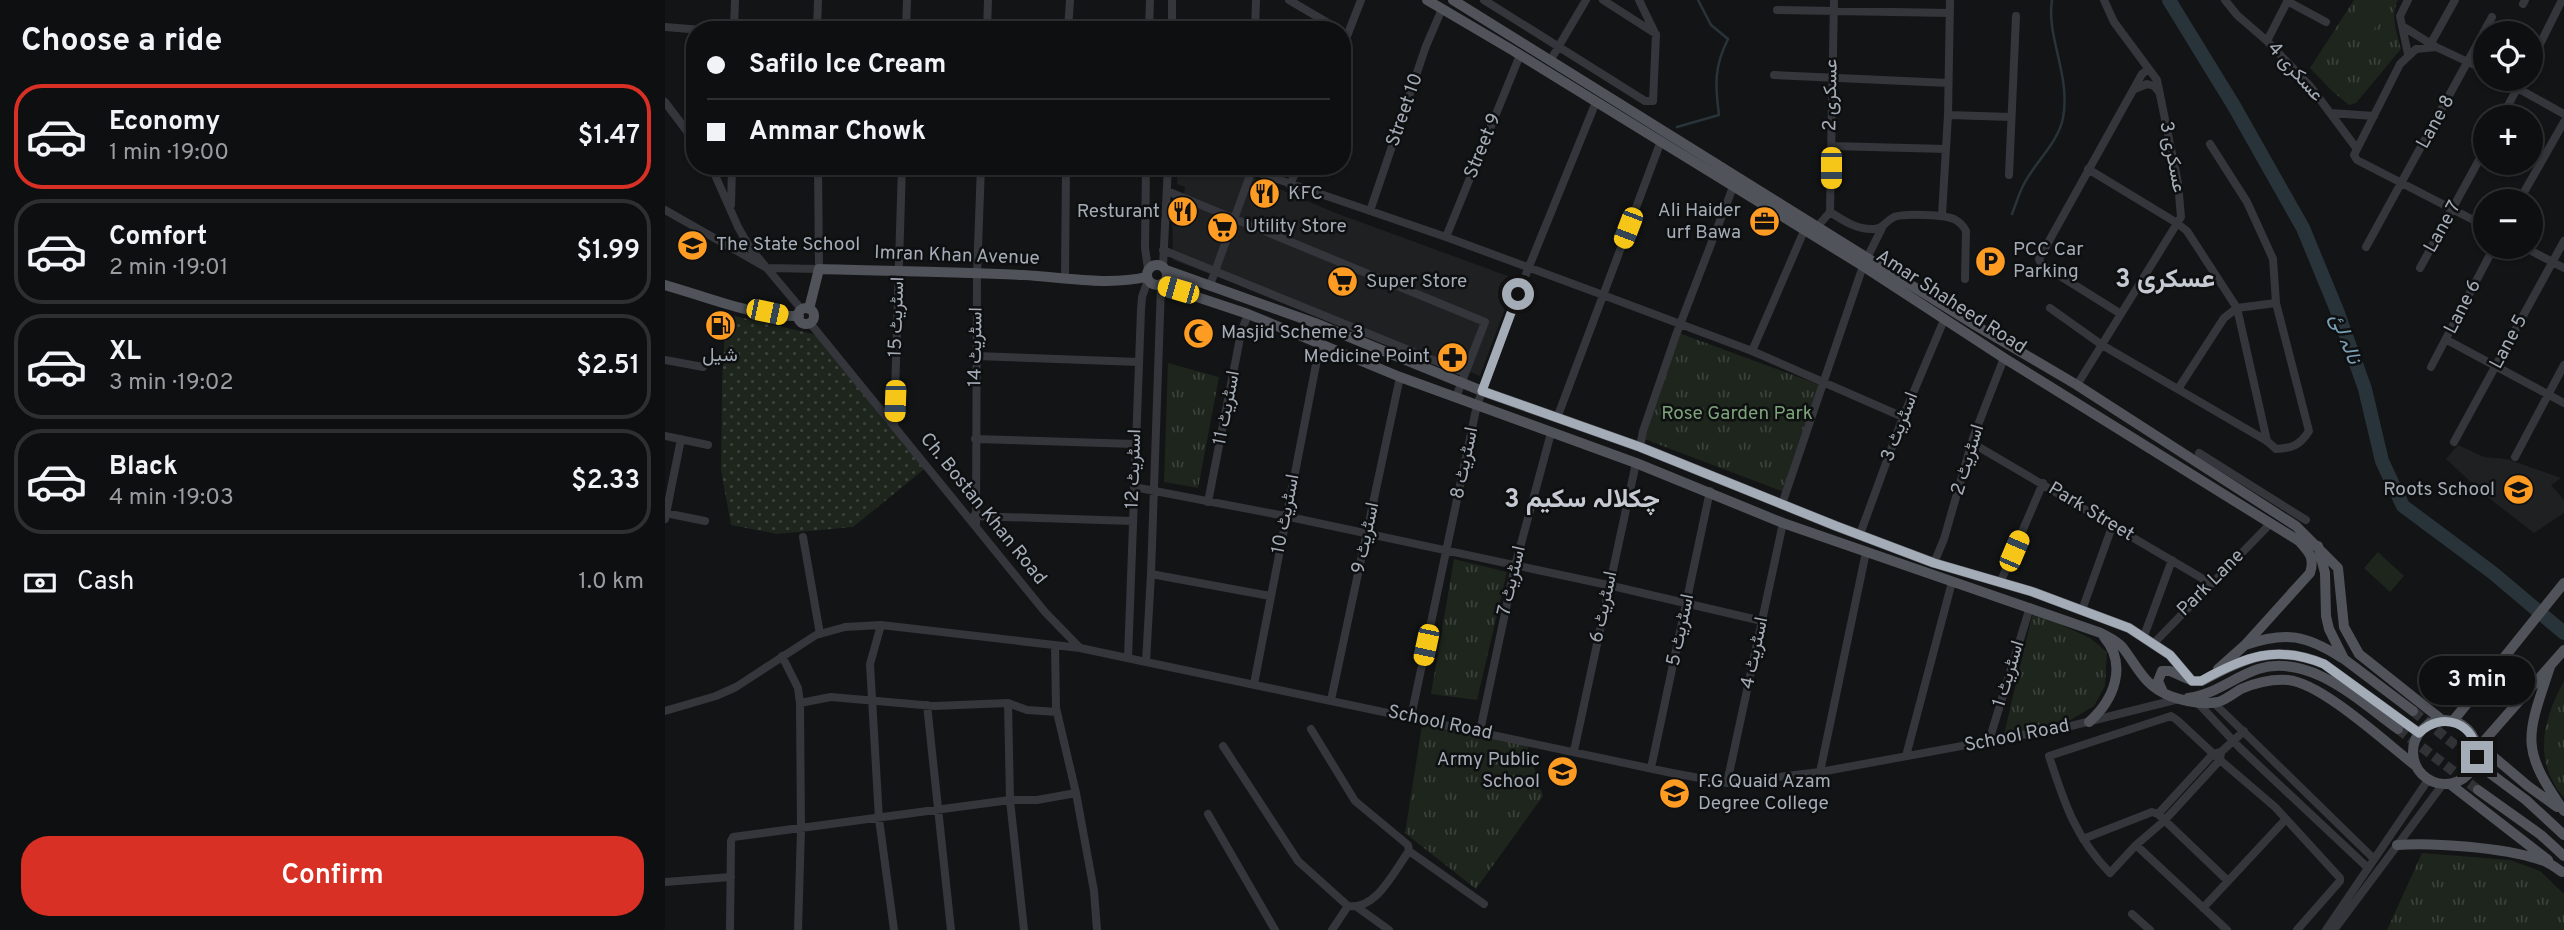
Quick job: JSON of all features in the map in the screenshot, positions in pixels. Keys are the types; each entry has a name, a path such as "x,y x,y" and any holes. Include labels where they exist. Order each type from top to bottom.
{"main road":[{"name":"Amar Shaheed Road","path":"1427,0 1520,55 1599,97 1817,227 1969,336 2270,524 2318,546 2338,568 2341,611 2350,642 2372,666 2447,721"},
{"name":"Amar Shaheed Road","path":"1453,0 1550,61 1661,141 1733,187 1804,230 1975,325 2238,482 2302,537"},
{"path":"2192,681 2170,655 2144,636 2082,610 2033,592 1934,563 1640,447 1482,391 1463,378 1156,265 1147,276 1152,284 1248,314 1400,377 1710,491 1783,523 2101,633 2121,645 2143,677 2163,692 2181,699 2214,702 2258,683 2290,680 2304,684 2327,698 2416,766 2428,780 2447,784 2458,782 2471,772 2477,757 2477,747 2468,730 2447,721"},
{"path":"1161,285 1167,278 1164,268"},
{"name":"Imran Khan Avenue","path":"819,270 1128,280 1147,276"},
{"path":"803,312 819,270"},
{"path":"665,285 785,316 803,312 814,317 810,323"},
{"path":"1969,336 1975,325"},
{"path":"2210,677 2245,645 2299,582 2310,573 2313,564 2302,537"},
{"path":"2318,546 2325,573 2324,600 2329,629 2344,659"},
{"path":"2416,766 2413,749 2419,733 2425,727 2447,721 2505,658 2564,583"},
{"path":"2089,722 2105,705 2116,680 2114,655 2110,643 2101,633"},
{"path":"2245,645 2288,635 2321,644 2413,711"},
{"path":"2477,747 2564,650"},
{"path":"2163,692 2158,681 2162,671 2170,671 2192,681 2201,681 2257,655 2282,653 2308,657 2324,664 2419,733"},
{"path":"2181,699 2205,694 2258,669 2291,667 2321,676 2398,729"},
{"path":"2550,667 2531,732 2531,744 2537,770 2564,812"},
{"path":"2488,678 2501,700 2505,703 2517,702"},
{"path":"2477,747 2483,748 2564,812"},
{"path":"2487,771 2564,835"},
{"path":"2447,784 2563,873"},
{"path":"2478,790 2541,835 2564,856"},
{"path":"2397,845 2420,843 2507,853 2540,859 2563,873"}],"street":[{"path":"734,21 735,0"},
{"path":"817,21 818,0"},
{"path":"906,21 907,0"},
{"path":"987,21 988,0"},
{"path":"1068,21 1069,0"},
{"path":"1149,21 1150,0"},
{"path":"1171,21 1172,0"},
{"path":"1255,21 1256,0"},
{"path":"1289,0 1325,21"},
{"path":"1350,21 1361,0"},
{"path":"1484,0 1650,102 1654,98 1656,34 1639,0"},
{"path":"1550,61 1586,0"},
{"path":"1603,0 1656,34"},
{"name":"عسکری 2","path":"1830,212 1834,0"},
{"path":"1942,215 1948,115 1950,0"},
{"name":"عسکری 3","path":"2104,0 2114,22 2157,80 2179,195 2181,217 2177,223"},
{"name":"عسکری 4","path":"2225,0 2310,86 2357,149 2354,155 2357,160 2402,183"},
{"path":"2267,41 2288,0 2326,22"},
{"path":"2408,0 2400,16 2408,54"},
{"path":"2434,45 2455,0"},
{"path":"2543,38 2562,0"},
{"name":"Street 10","path":"1370,211 1426,46 1442,9"},
{"path":"1777,10 1950,13"},
{"path":"2009,176 2016,16"},
{"name":"Lane 8","path":"2366,247 2492,17"},
{"path":"2402,26 2473,63"},
{"path":"665,27 686,29"},
{"path":"2357,149 2400,64 2416,49 2434,45"},
{"name":"Street 9","path":"1445,237 1520,55"},
{"path":"2121,314 2039,261 2141,74 2149,69"},
{"path":"1774,75 1948,83"},
{"path":"2133,89 2147,85 2154,86 2159,92"},
{"path":"2523,91 2564,114"},
{"name":"اسٹریٹ 8","path":"1411,717 1477,405 1528,269 1599,97"},
{"path":"665,102 686,130"},
{"path":"2331,113 2374,116"},
{"path":"1948,115 2011,117"},
{"path":"2526,189 2564,121"},
{"path":"1557,418 1661,141"},
{"path":"2050,308 2102,345 2267,441 2276,449 2291,448 2302,443 2309,431 2276,303 2273,259 2247,202 2210,144"},
{"path":"1831,146 1946,149"},
{"path":"2088,169 2187,231 2237,309 2267,441"},
{"name":"Lane 7","path":"2420,268 2473,171"},
{"path":"717,175 750,248 803,312"},
{"path":"731,211 732,175"},
{"path":"818,175 819,270"},
{"name":"اسٹریٹ 15","path":"894,426 902,175"},
{"name":"اسٹریٹ 14","path":"976,528 977,274 981,175"},
{"path":"1065,278 1066,175"},
{"name":"اسٹریٹ 12","path":"1128,658 1142,297 1147,276 1146,175"},
{"path":"1164,268 1168,175"},
{"path":"1210,285 1251,175"},
{"path":"1267,175 1445,237 1752,351 1903,417"},
{"path":"1290,185 1294,175"},
{"path":"2402,183 2473,220"},
{"path":"1640,447 1643,431 1733,187"},
{"path":"1167,191 1485,322 1456,397"},
{"path":"665,210 767,268"},
{"path":"1817,227 1830,212 1860,229 1882,228"},
{"path":"1782,504 1865,262 1882,228 1896,216 1942,215 1956,220 1966,231 1965,279"},
{"path":"2077,386 2177,223"},
{"path":"1752,351 1804,230"},
{"name":"Lane 5","path":"2454,442 2564,241"},
{"path":"1163,250 1463,378"},
{"path":"2543,257 2564,268"},
{"name":"Lane 6","path":"2431,367 2488,259"},
{"name":"Imran Khan Avenue","path":"767,268 819,270"},
{"path":"1146,662 1161,285"},
{"path":"2178,389 2224,318 2237,309 2276,303"},
{"name":"اسٹریٹ 11","path":"1208,502 1241,333 1248,314"},
{"name":"اسٹریٹ 3","path":"1860,534 1903,417 1944,320"},
{"name":"Ch. Bostan Khan Road","path":"810,323 1045,612 1080,648"},
{"path":"2447,340 2564,403"},
{"name":"اسٹریٹ 10","path":"1254,684 1320,344"},
{"path":"976,356 1139,362"},
{"name":"اسٹریٹ 2","path":"1934,563 1944,540 1972,443 2004,358"},
{"path":"665,360 703,367"},
{"path":"2515,457 2564,365"},
{"name":"اسٹریٹ 9","path":"1331,700 1400,377"},
{"name":"اسٹریٹ 7","path":"1480,731 1515,566 1551,433"},
{"path":"665,436 708,445"},
{"path":"681,439 665,515 705,521"},
{"path":"975,439 1135,444"},
{"name":"Park Street","path":"1972,443 2210,583"},
{"path":"2199,453 2238,482 2306,520"},
{"name":"اسٹریٹ 6","path":"1574,751 1636,463"},
{"path":"2000,583 2043,483"},
{"path":"1133,486 1367,533 1762,621"},
{"name":"اسٹریٹ 5","path":"1651,768 1710,491"},
{"path":"974,516 1133,521"},
{"name":"اسٹریٹ 4","path":"1727,783 1783,523"},
{"path":"2082,610 2113,524"},
{"name":"Park Lane","path":"2154,643 2270,524"},
{"path":"803,537 820,634"},
{"path":"1820,772 1866,552"},
{"path":"2144,636 2172,560"},
{"path":"1151,574 1270,596"},
{"path":"1906,756 1952,582"},
{"name":"اسٹریٹ 1","path":"1989,741 2029,607"},
{"path":"881,625 870,664 879,819 894,930"},
{"name":"School Road","path":"665,711 716,696 736,687 820,634 845,627 881,625 1080,648 1727,783 1820,772 1989,741 2089,722 2181,699"},
{"path":"1055,645 1057,712 1076,793 1094,891 1097,930"},
{"path":"782,656 797,688 800,703 801,830 797,930"},
{"path":"800,703 831,697 927,705 1008,703 1027,710 1057,712"},
{"path":"2197,702 2234,741 2367,867"},
{"path":"2214,702 2373,858"},
{"path":"1008,703 1010,800 1024,930"},
{"path":"927,705 951,930"},
{"path":"2244,732 2218,755 2110,873 2089,851 2064,803 2049,756 2171,716 2218,755 2274,807 2340,878 2297,930"},
{"path":"1311,729 1355,801 1401,837 1408,845 1409,851 1484,904"},
{"path":"1223,746 1298,861 1353,907 1389,930"},
{"path":"2326,930 2428,780"},
{"path":"2334,930 2397,845 2447,784"},
{"path":"730,930 733,837 1076,793"},
{"path":"2083,839 2153,812 2228,881"},
{"path":"1208,814 1275,930"},
{"path":"2203,908 2285,820"},
{"path":"2136,845 2227,930"},
{"path":"1332,930 1353,907 1368,903 1409,851"},
{"path":"665,882 731,877"},
{"path":"2132,914 2150,930"}],"shaded area":[{"path":"1178,175 1247,175 1333,212 1516,279 1480,376 1173,260 1172,199 1183,203 1185,187 1177,184"},
{"name":"Roots School","path":"2458,445 2484,457 2507,459 2561,478 2551,485 2564,500 2564,513 2534,533 2485,495 2446,459"}],"green space":[{"path":"2354,0 2398,0 2394,18 2401,49 2356,103 2349,105 2310,68"},
{"path":"2361,0 2389,2 2368,40 2345,28"},
{"path":"726,314 813,334 832,349 927,467 853,527 777,534 731,525 721,471"},
{"name":"Rose Garden Park","path":"1679,333 1820,385 1784,492 1639,437"},
{"path":"1168,363 1219,377 1198,488 1164,482"},
{"path":"2378,552 2404,576 2390,592 2364,568"},
{"path":"1454,559 1507,572 1477,700 1431,694"},
{"path":"2033,612 2090,638 2107,652 2105,686 2094,706 2055,729 2004,734"},
{"path":"2564,681 2564,798 2548,770 2544,741 2550,711"},
{"path":"1423,719 1526,741 1543,796 1476,889 1405,833"},
{"path":"2422,853 2510,860 2540,871 2564,894 2564,930 2387,930"}],"waterway":[{"path":"1677,127 1719,115 1717,76 1720,58 1728,39 1711,25 1698,0"},
{"path":"2012,214 2024,184 2056,136 2063,118 2064,87 2052,28 2052,0"},
{"name":"نالہ لئ","path":"2169,0 2234,106 2303,228 2338,313 2365,389 2382,461 2403,506 2493,573 2564,633"}],"tunnel":[{"path":"2413,711 2487,771"},
{"path":"2398,729 2478,790"}],"place":[{"name":"KFC","path":"1265,194"},
{"name":"Resturant","path":"1183,212"},
{"name":"Ali Haider urf Bawa","path":"1764,222"},
{"name":"Utility Store","path":"1222,227"},
{"name":"The State School","path":"693,245"},
{"name":"PCC Car Parking","path":"1990,261"},
{"name":"Super Store","path":"1343,282"},
{"name":"شیل","path":"720,325"},
{"name":"Masjid Scheme 3","path":"1198,333"},
{"name":"Medicine Point","path":"1453,357"},
{"name":"Roots School","path":"2518,490"},
{"name":"Army Public School","path":"1563,771"},
{"name":"F.G Quaid Azam Degree College","path":"1675,793"}],"district":[{"name":"عسکری 3","path":"2165,280"},
{"name":"چکلالہ سکیم 3","path":"1582,500"}],"route":[{"path":"1518,294 1482,391 1640,447 1934,563 2033,592 2129,628 2170,655 2192,681 2201,681 2257,655 2274,653 2308,657 2324,664 2419,733 2433,722 2442,720 2461,724 2473,737 2477,757"}]}
